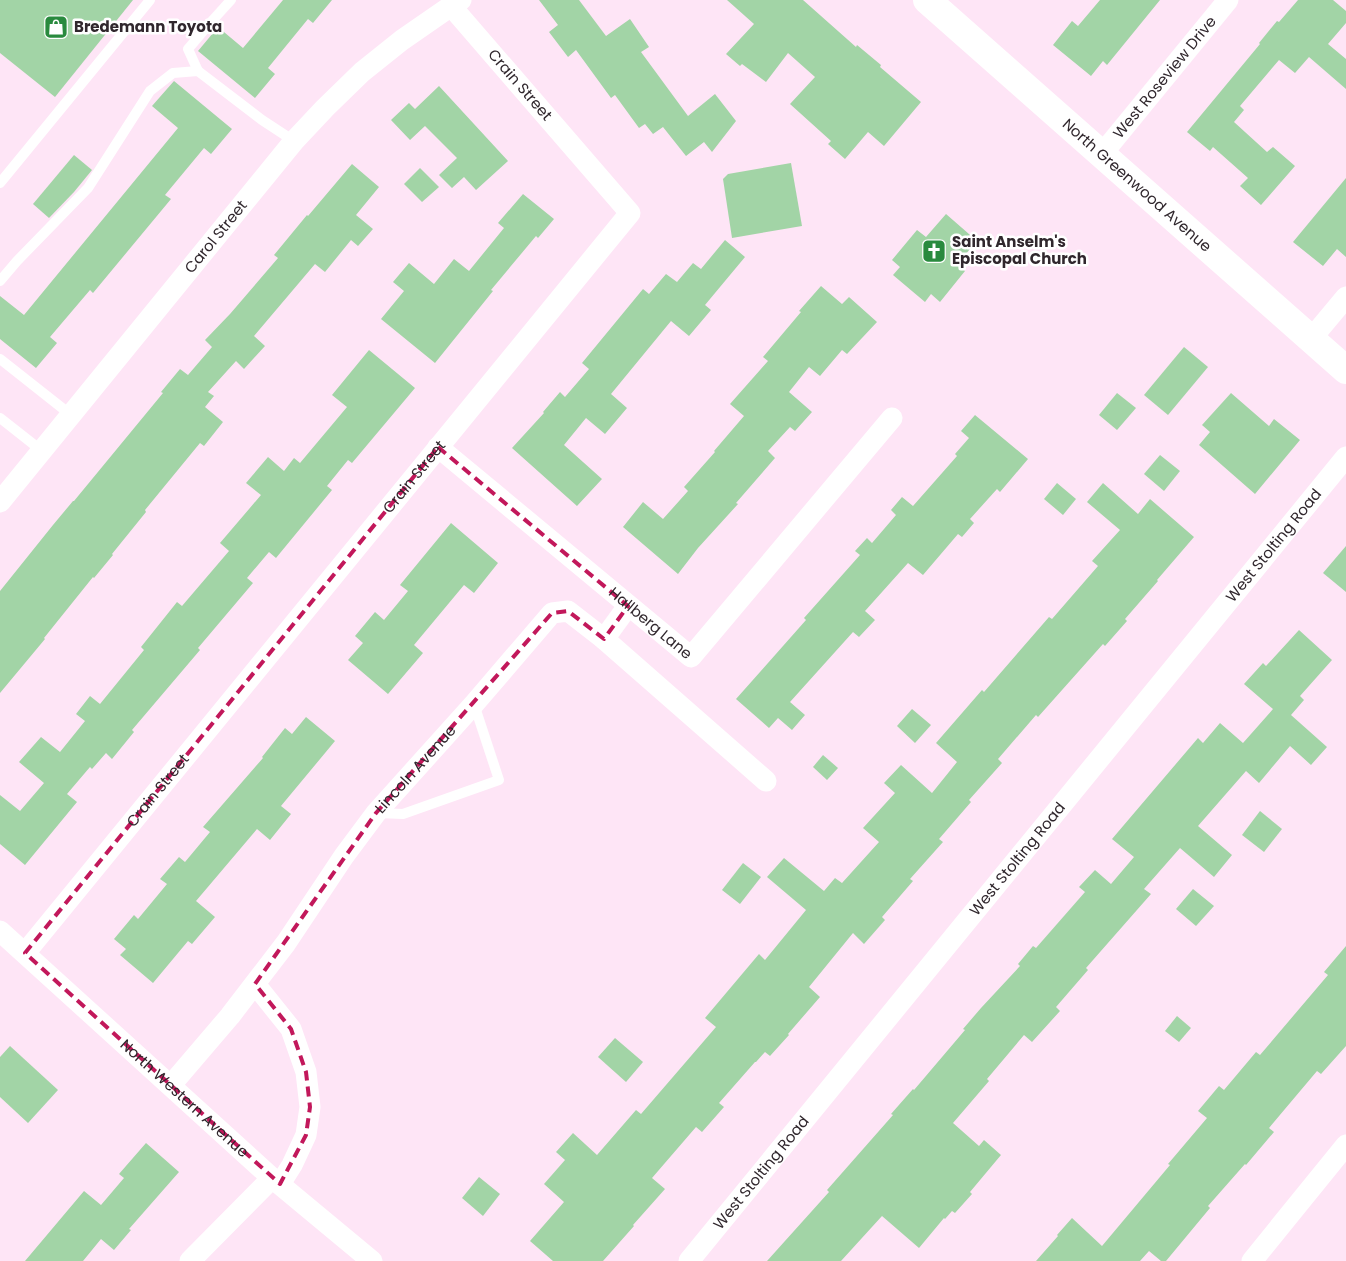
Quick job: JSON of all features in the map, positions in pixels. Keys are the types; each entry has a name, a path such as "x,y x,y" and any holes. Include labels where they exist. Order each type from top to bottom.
{"main road":[{"name":"North Greenwood Avenue","path":"927,0 1346,370"}],"street":[{"name":"West Roseview Drive","path":"1102,154 1228,0"},
{"name":"Carol Street","path":"0,502 294,141 362,72 402,40 456,3"},
{"name":"Crain Street","path":"24,952 630,213 456,3"},
{"path":"1311,339 1346,297"},
{"name":"Hallberg Lane","path":"438,447 690,657 892,418"},
{"name":"West Stolting Road","path":"690,1261 1346,457"},
{"path":"604,639 628,606"},
{"name":"Lincoln Avenue","path":"171,1085 230,1016 286,943 344,856 376,813 474,704 552,613 568,611 604,639 766,781"},
{"name":"North Western Avenue","path":"0,931 276,1181 372,1261"},
{"path":"190,1261 292,1165 306,1135 310,1107 306,1072 291,1029 255,984"},
{"path":"1252,1261 1346,1145"}],"lane":[{"path":"0,183 150,0"},
{"path":"231,0 188,49 198,71 262,120 294,141"},
{"path":"0,281 88,188 150,91 173,73 198,71"},
{"path":"0,359 71,415"},
{"path":"0,418 42,451"},
{"path":"376,813 403,814 499,780 474,704"}],"highlighted area":[{"path":"438,447 628,606 604,639 568,611 552,613 376,813 255,984 291,1029 306,1072 310,1107 306,1135 280,1184 25,953"}],"building":[{"name":"Bredemann Toyota","path":"0,0 133,0 55,97 0,53"},
{"path":"283,0 332,0 313,23 308,19 268,68 275,74 255,98 198,51 218,27 243,48"},
{"path":"539,0 579,0 606,36 630,19 649,47 641,52 688,116 715,94 736,121 712,152 704,142 686,156 663,127 653,134 645,124 639,128 615,95 611,98 576,50 568,57 549,32 558,25"},
{"path":"727,0 803,0 856,47 857,45 881,65 880,67 921,102 884,146 868,132 845,159 828,144 831,141 790,104 815,77 788,53 766,82 742,64 740,66 726,54 754,24"},
{"path":"1100,0 1160,0 1107,65 1103,61 1091,76 1053,45 1072,21 1078,26"},
{"path":"1298,0 1333,0 1346,11 1346,23 1328,44 1346,59 1346,89 1309,57 1295,73 1279,60 1240,106 1244,110 1234,122 1267,152 1273,147 1295,166 1261,205 1240,186 1248,178 1213,147 1210,151 1187,132 1277,21 1279,22"},
{"path":"174,81 232,129 211,154 204,148 165,195 171,199 93,293 90,290 50,337 57,343 36,368 0,339 0,296 24,315 178,128 152,106"},
{"path":"439,86 508,161 476,190 464,177 452,188 439,175 457,158 425,126 410,140 391,120 409,103 415,109"},
{"path":"74,155 92,170 49,218 33,204"},
{"path":"791,163 802,226 732,238 723,179 728,174"},
{"path":"352,164 379,187 356,215 373,229 358,246 351,240 325,272 315,264 254,336 265,346 244,369 236,361 208,392 214,396 205,407 223,422 204,446 200,443 145,510 146,512 113,555 93,577 0,693 0,591 163,393 161,392 180,369 188,375 212,347 205,340 278,258 274,255"},
{"path":"420,168 439,187 422,202 404,184"},
{"path":"1346,178 1346,257 1337,249 1323,266 1293,242"},
{"path":"523,194 554,219 538,238 536,236 491,290 493,291 435,363 381,319 404,291 393,282 409,263 434,284 454,259 469,271 504,228 498,223"},
{"name":"Saint Anselm's Episcopal Church","path":"946,214 977,241 957,264 965,271 940,302 931,294 925,302 893,275 900,267 892,260 917,230 926,237"},
{"path":"725,240 745,257 705,305 711,310 689,336 671,321 611,394 627,408 605,434 586,418 564,445 602,479 577,506 512,448 544,413 560,392 565,397 589,369 582,363 643,289 649,294 666,274 677,282 693,263 701,269"},
{"path":"821,286 842,304 849,297 877,322 847,354 842,350 820,376 809,367 789,392 812,412 795,431 790,427 768,451 775,458 678,574 623,527 643,502 663,519 688,491 684,487 744,416 730,404 768,361 763,357"},
{"path":"1184,347 1208,367 1168,415 1144,395"},
{"path":"369,350 415,388 352,463 348,460 327,486 332,490 276,558 269,552 247,578 253,583 198,648 200,650 132,730 134,732 112,759 106,753 92,769 90,767 67,794 77,802 25,865 0,844 0,795 20,811 44,783 19,762 41,737 60,752 85,721 76,714 90,696 100,704 144,650 141,647 177,602 182,606 229,551 220,543 261,495 246,483 268,457 284,471 294,458 300,463 347,407 332,395"},
{"path":"1117,393 1136,408 1117,430 1099,415"},
{"path":"1231,393 1269,426 1274,419 1300,440 1255,494 1199,445 1210,432 1202,425"},
{"path":"975,415 1028,459 1000,492 997,489 970,519 974,523 962,537 958,534 923,575 908,563 865,611 875,620 859,637 853,632 790,702 805,715 792,730 778,718 769,728 736,699 860,555 855,551 867,538 872,543 896,515 891,510 902,497 913,506 957,456 955,454 969,438 961,431"},
{"path":"1160,455 1180,471 1164,491 1144,474"},
{"path":"1057,483 1076,499 1063,515 1044,499"},
{"path":"1103,483 1138,514 1150,499 1194,537 1125,619 1127,621 1105,646 1103,644 1038,717 1036,715 998,759 1002,763 969,800 971,802 939,839 943,842 910,879 913,881 882,917 885,920 864,944 853,933 809,987 820,997 789,1035 770,1056 765,1052 755,1062 719,1103 724,1107 702,1132 696,1127 652,1178 665,1189 634,1226 603,1261 553,1261 530,1241 564,1202 544,1184 565,1160 556,1152 573,1133 597,1155 636,1110 641,1114 716,1027 705,1018 759,954 765,960 806,910 767,877 784,858 824,891 835,878 842,883 879,842 863,828 895,793 884,783 901,765 932,793 957,762 936,743 982,690 984,692 1049,617 1052,619 1098,566 1092,561 1120,530 1087,502"},
{"path":"451,523 498,563 474,593 464,585 414,645 423,653 388,694 348,660 363,643 355,636 375,612 384,620 408,591 400,585"},
{"path":"1346,546 1346,592 1323,573"},
{"path":"1299,630 1332,660 1300,696 1304,700 1291,715 1327,747 1311,765 1290,746 1259,783 1246,771 1198,826 1232,855 1214,877 1180,848 1144,889 1151,894 1086,968 1088,970 1056,1007 1060,1011 1032,1042 1024,1035 987,1079 989,1081 953,1123 979,1146 984,1140 1001,1155 970,1192 972,1194 955,1213 952,1211 944,1218 919,1248 882,1216 841,1261 767,1261 829,1192 827,1190 965,1030 963,1029 981,1008 1020,966 1018,964 1033,946 1036,948 1085,892 1079,887 1095,870 1111,884 1134,857 1112,839 1198,738 1203,743 1220,723 1243,743 1273,709 1244,684 1263,663 1266,666"},
{"path":"912,709 931,725 915,743 897,726"},
{"path":"306,717 335,741 281,806 291,814 270,840 257,829 196,901 215,917 192,944 188,941 153,983 120,955 126,949 114,939 134,915 138,919 167,884 160,879 179,857 185,862 210,832 203,827 263,758 285,728 292,734"},
{"path":"823,755 838,768 827,780 813,767"},
{"path":"1260,811 1282,829 1264,852 1242,835"},
{"path":"743,863 761,877 740,904 722,890"},
{"path":"1193,889 1214,906 1196,926 1176,909"},
{"path":"1346,946 1346,1046 1321,1074 1317,1071 1269,1128 1274,1132 1208,1206 1210,1208 1166,1261 1161,1261 1149,1251 1140,1261 1036,1261 1072,1218 1102,1246 1207,1118 1198,1111 1219,1086 1224,1090 1256,1052 1260,1055 1328,975 1324,972"},
{"path":"1177,1016 1191,1028 1179,1042 1165,1031"},
{"path":"615,1038 643,1062 626,1082 598,1057"},
{"path":"10,1046 58,1090 28,1123 0,1097 0,1057"},
{"path":"146,1143 179,1172 129,1229 131,1230 114,1250 101,1239 83,1261 25,1261 84,1191 101,1205 124,1178 119,1174"},
{"path":"479,1177 500,1194 483,1216 462,1198"}],"place":[{"name":"Bredemann Toyota","path":"56,27"},
{"name":"Saint Anselm's Episcopal Church","path":"934,251"}]}
